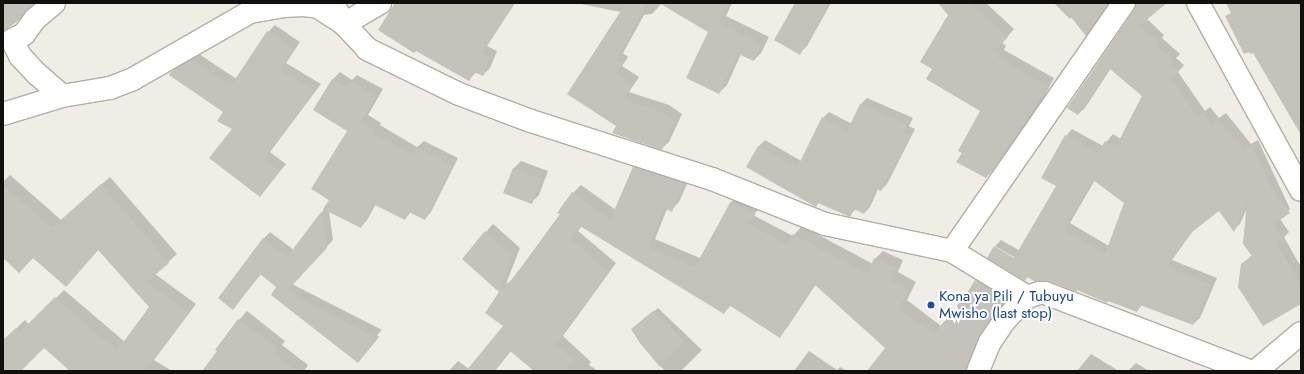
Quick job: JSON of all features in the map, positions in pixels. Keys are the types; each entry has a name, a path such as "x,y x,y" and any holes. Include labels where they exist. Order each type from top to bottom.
{"street":[{"path":"54,3 35,19 24,34 12,40 20,56 37,74 62,96"},
{"path":"332,3 344,24 367,49 459,94 531,121 712,179 824,224 952,252 1027,297"},
{"path":"344,24 380,3"},
{"path":"952,252 1124,3"},
{"path":"1198,3 1301,190"},
{"path":"3,114 62,96 110,88 133,79 250,12 283,6 304,5 318,7 344,24"},
{"path":"978,371 990,342 1005,320 1027,297 1039,293 1045,293 1249,371"},
{"path":"1256,371 1301,333"}],"building":[{"path":"3,3 35,3 19,20 3,32"},
{"path":"395,3 514,3 481,53 491,58 483,76 474,72 469,81 416,51 414,53 378,30"},
{"path":"626,3 648,3 616,60 622,64 616,73 633,84 623,99 662,112 675,121 662,150 612,133 616,126 567,94"},
{"path":"659,3 729,3 719,23 762,44 754,61 738,54 719,94 686,78 708,32"},
{"path":"795,3 829,3 800,55 774,40"},
{"path":"938,3 971,3 1008,37 995,50 1000,53 997,57 1047,86 1037,106 986,178 956,162 962,153 958,151 980,111 926,79 932,69 920,62 948,15"},
{"path":"1060,3 1109,3 1086,36"},
{"path":"1136,3 1167,3 1140,25 1158,42 1156,45 1174,61 1170,65 1179,72 1172,79 1198,117 1203,113 1212,124 1218,119 1244,150 1252,146 1271,188 1290,213 1273,225 1283,239 1277,244 1301,285 1301,304 1263,326 1238,287 1241,264 1252,256 1243,244 1247,201 1234,232 1219,211 1192,232 1166,267 1211,285 1193,325 1140,305 1137,312 1108,301 1107,303 1077,290 1076,292 1049,281 1034,281 1027,277 1025,281 987,258 994,246 1014,258 1056,186 1041,178 1065,135 1098,153 1105,141 1116,146 1142,96 1110,69 1078,115 1067,108 1134,10","holes":["1093,180 1124,203 1105,254 1064,230"]},
{"path":"1226,3 1301,3 1301,135 1253,53 1250,54 1249,52 1244,54 1225,16 1231,13"},
{"path":"267,31 294,49 280,70 315,91 264,159 280,171 260,197 209,158 232,129 217,121 223,112 169,75 171,72 191,60 228,85 229,82 232,84"},
{"path":"332,79 347,88 350,81 376,96 361,122 375,130 373,133 412,155 416,147 452,165 425,220 409,212 405,220 373,204 361,228 323,209 329,200 311,189 347,131 313,110"},
{"path":"860,104 907,124 903,132 910,136 881,191 876,189 864,214 854,209 850,217 818,203 816,207 746,167 758,146 797,168 822,117 847,131"},
{"path":"633,167 684,183 672,212 664,208 648,247 695,267 731,201 756,214 746,223 787,244 793,234 868,274 874,258 896,268 891,280 909,290 899,309 934,334 966,295 975,280 1007,299 980,335 965,371 867,371 885,348 814,284 780,338 729,305 724,314 580,226 571,239 608,272 556,345 574,360 564,371 534,371 510,351 494,371 466,371 503,326 485,313 499,292 462,259 485,231 512,257 499,291 502,286 505,288 560,214 557,213 572,192 610,220"},
{"path":"513,168 541,179 532,204 503,193"},
{"path":"101,184 169,263 147,282 189,313 145,371 70,371 44,348 21,371 3,371 3,340 16,328 20,332 55,297 117,351 149,307 98,250 66,287 33,258 19,273 3,258 3,185 52,228"},
{"path":"321,212 327,248 286,292 375,337 371,343 373,344 358,363 271,295 276,287 260,274 233,310 218,298 263,238 287,257"},
{"path":"653,311 685,341 660,367 640,343 631,329"},
{"path":"238,319 278,349 274,354 296,371 202,371 217,351 215,350"}],"place":[{"name":"Kona ya Pili / Tubuyu Mwisho (last stop)","path":"931,305"}]}
